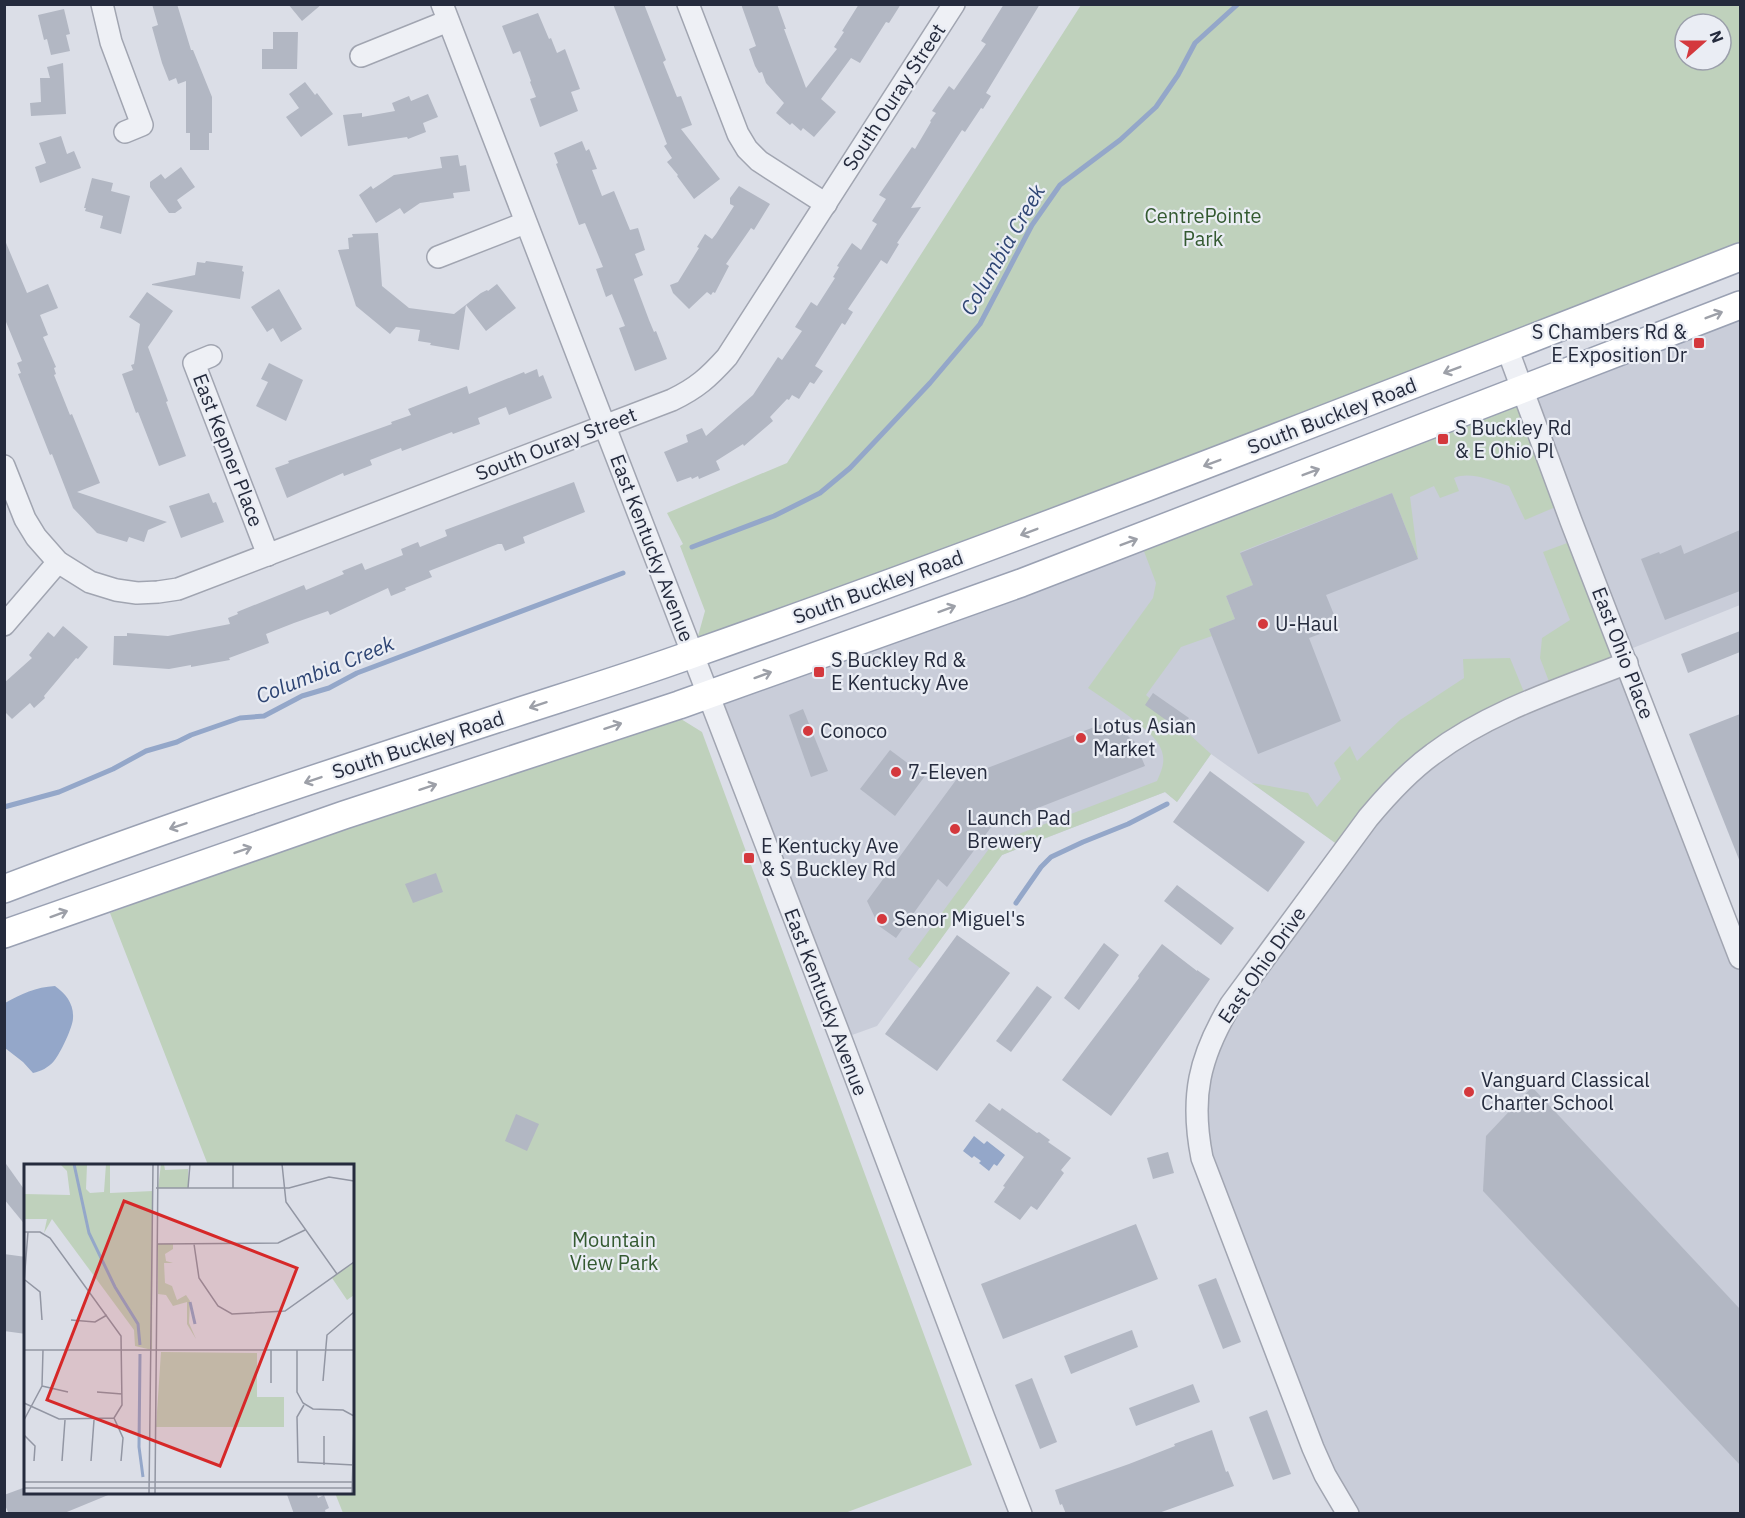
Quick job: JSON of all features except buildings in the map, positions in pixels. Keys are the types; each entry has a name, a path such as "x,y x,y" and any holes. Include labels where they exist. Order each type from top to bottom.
{"main road":[{"name":"South Buckley Road","path":"4,889 254,799 693,654 954,560 1151,487 1740,257"},
{"path":"4,934 333,819 708,695 1021,583 1740,305"}],"street":[{"path":"102,4 111,42 142,125 125,132"},
{"path":"688,4 738,134 747,148 759,161 826,204"},
{"name":"South Ouray Street","path":"4,466 25,519 36,537 58,562 90,582 116,590 137,593 158,592 178,589 268,555 689,391 710,376 727,357 954,4"},
{"name":"East Kentucky Avenue","path":"361,56 445,13 1022,1514"},
{"path":"438,257 525,223"},
{"name":"East Ohio Place","path":"1507,348 1578,539 1740,958"},
{"name":"East Kepner Place","path":"211,356 194,363 268,555"},
{"path":"4,625 58,562"},
{"name":"East Ohio Drive","path":"1348,1514 1325,1475 1313,1448 1202,1158 1196,1111 1198,1083 1205,1055 1216,1029 1231,1004 1368,818 1409,773 1438,750 1474,727 1514,708 1627,663"}],"shaded area":[{"path":"1740,305 1740,605 1623,652 1740,958 1740,1513 1348,1514 1208,1176 1205,1055 1344,849 1211,754 1177,802 1165,792 1002,855 877,1026 841,1039 708,695"}],"green space":[{"name":"CentrePointe Park","path":"1081,5 1740,5 1740,257 693,654 705,611 680,546 683,544 667,513 787,463"},
{"path":"1522,390 1565,503 1525,520 1509,486 1482,478 1460,476 1454,478 1459,491 1440,498 1434,486 1410,497 1418,559 1392,493 1240,552 1253,585 1226,596 1235,619 1209,629 1212,636 1181,647 1146,695 1211,754 1177,802 1165,792 1002,855 920,968 908,959 991,846 1157,781 1163,761 1157,741 1140,725 1088,688 1153,598 1156,583 1139,538"},
{"path":"1578,539 1627,663 1553,692 1540,658 1542,638 1570,620 1543,552"},
{"path":"1510,658 1528,702 1463,733 1345,850 1252,783 1308,793 1317,807 1341,779 1334,763 1350,746 1357,761 1400,720 1464,678 1463,659"},
{"name":"Mountain View Park","path":"681,719 702,732 972,1465 845,1513 343,1513 335,1494 354,1494 354,1164 208,1164 110,913 268,853"}],"water":[{"path":"55,986 71,1004 72,1022 60,1053 54,1061 44,1069 33,1073 5,1048 5,1003 29,991"},
{"path":"974,1136 984,1144 987,1141 1005,1155 997,1166 994,1164 989,1171 979,1163 981,1161 963,1151"}],"waterway":[{"name":"Columbia Creek","path":"692,547 774,516 820,493 850,468 930,383 980,324 1032,225 1060,185 1120,140 1156,107 1178,75 1195,43 1238,4"},
{"name":"Columbia Creek","path":"4,807 59,792 113,769 146,751 177,742 191,735 240,718 264,716 302,696 329,688 357,673 623,573"},
{"path":"1016,903 1041,867 1051,857 1128,824 1167,804"}],"place":[{"name":"S Chambers Rd & E Exposition Dr","path":"1699,343"},
{"name":"S Buckley Rd & E Ohio Pl","path":"1443,439"},
{"name":"U-Haul","path":"1263,624"},
{"name":"S Buckley Rd & E Kentucky Ave","path":"819,672"},
{"name":"Conoco","path":"808,731"},
{"name":"Lotus Asian Market","path":"1081,738"},
{"name":"7-Eleven","path":"896,772"},
{"name":"Launch Pad Brewery","path":"955,829"},
{"name":"E Kentucky Ave & S Buckley Rd","path":"749,858"},
{"name":"Senor Miguel's","path":"882,919"},
{"name":"Vanguard Classical Charter School","path":"1469,1092"}]}
